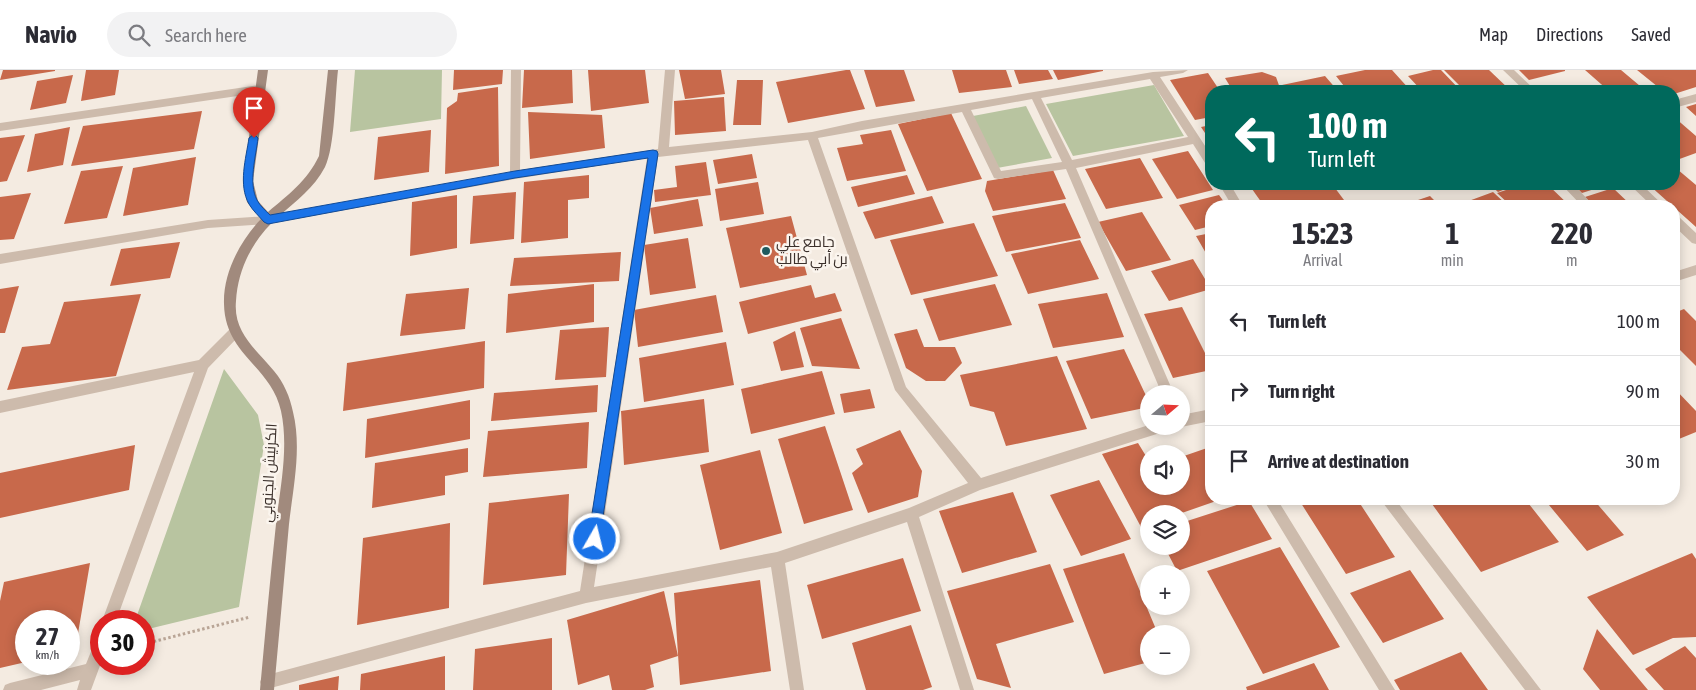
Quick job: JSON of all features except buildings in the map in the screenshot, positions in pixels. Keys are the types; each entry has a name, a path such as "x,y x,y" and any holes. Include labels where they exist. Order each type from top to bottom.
{"main road":[{"path":"263,70 248,181 253,202 268,220"},
{"name":"الكرنيش الجنوبي","path":"267,686 288,465 289,427 287,409 273,379 241,345 234,333 230,318 229,302 234,276 246,246 268,220 300,193 319,168 324,156 333,70"}],"street":[{"path":"515,175 516,70"},
{"path":"586,596 670,70"},
{"path":"0,258 208,224 268,220 515,175 658,153 812,136 862,125 1183,70"},
{"path":"1508,70 1524,85"},
{"path":"1153,75 1205,153"},
{"path":"0,127 260,89"},
{"path":"1035,95 1069,165 1164,385"},
{"path":"1680,102 1696,98"},
{"path":"965,108 998,175 1069,165 1196,139"},
{"path":"812,136 901,390 978,485"},
{"path":"1572,190 1583,200"},
{"path":"1641,190 1652,200"},
{"path":"1680,225 1696,240"},
{"path":"1680,275 1696,270"},
{"path":"113,610 203,365 234,333"},
{"path":"0,407 203,365"},
{"path":"1190,419 1205,416"},
{"path":"267,686 586,596 777,558 910,514 978,485 1140,433"},
{"path":"1274,505 1388,690"},
{"path":"1392,505 1534,690"},
{"path":"910,514 939,597 967,690"},
{"path":"777,558 797,690"},
{"path":"10,690 90,670"},
{"path":"84,690 90,675"}],"path":[{"path":"155,641 274,610"}],"green space":[{"path":"355,70 442,70 441,119 350,132"},
{"path":"1154,85 1184,136 1073,156 1046,104"},
{"path":"1026,106 1052,158 997,168 973,116"},
{"path":"224,369 258,415 264,445 239,607 155,627 155,610 139,610"}],"place":[{"name":"جامع علي بن أبي طالب","path":"766,251"}],"route":[{"path":"254,138 248,181 249,192 259,212 268,220 515,175 653,154 595,539"}]}
